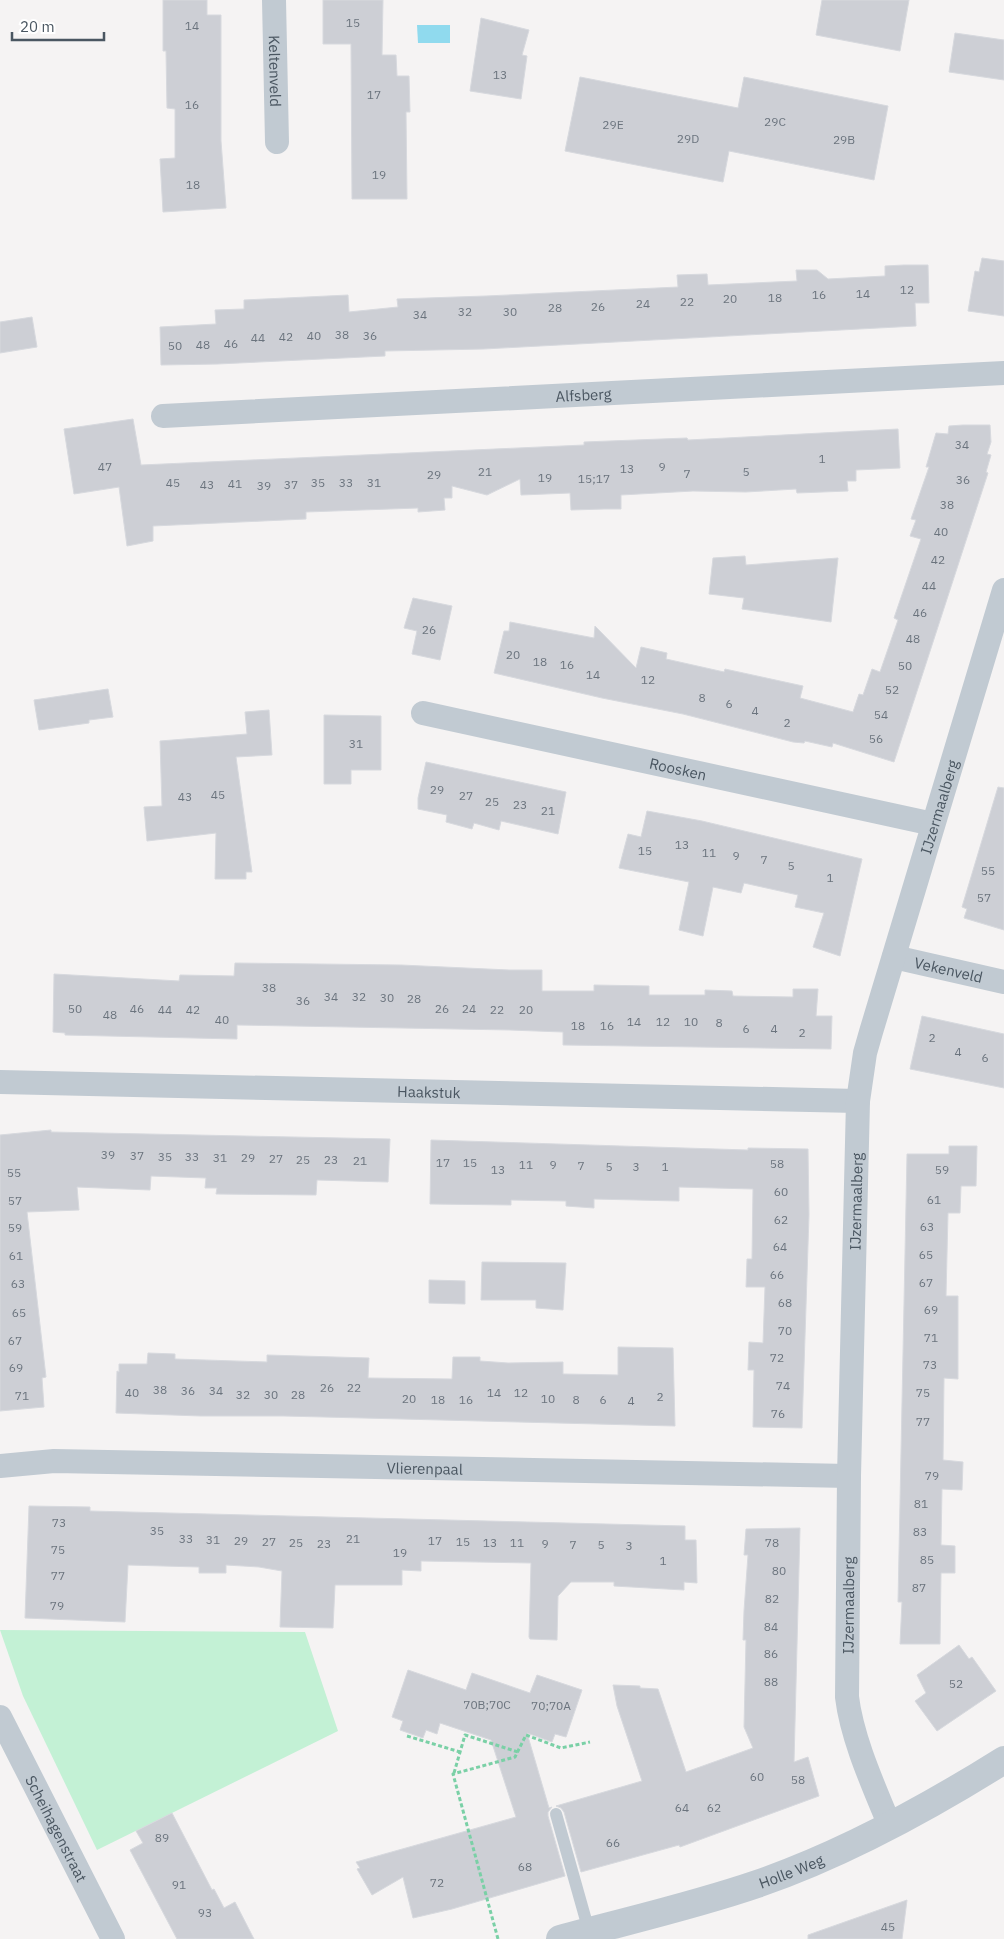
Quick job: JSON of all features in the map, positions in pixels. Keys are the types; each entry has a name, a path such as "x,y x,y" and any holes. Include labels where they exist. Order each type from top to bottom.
{"street":[{"name":"Keltenveld","path":"274,0 277,142"},
{"name":"Alfsberg","path":"163,416 1004,374"},
{"name":"IJzermaalberg","path":"890,1826 876,1793 849,1710 847,1688 849,1476 858,1101 865,1053 933,824 1003,600"},
{"name":"Roosken","path":"423,713 933,824"},
{"name":"Vekenveld","path":"894,957 1004,982"},
{"name":"Haakstuk","path":"0,1082 858,1101"},
{"name":"Vlierenpaal","path":"0,1466 54,1461 849,1476"},
{"name":"Scheihagenstraat","path":"0,1717 113,1939"},
{"name":"Holle Weg","path":"560,1939 758,1884 830,1855 942,1798 1004,1760"}],"lane":[{"path":"556,1814 590,1931"}],"path":[{"path":"498,1939 453,1774 465,1735 518,1752"},
{"path":"453,1774 515,1757 526,1735 561,1748 590,1742"},
{"path":"407,1736 460,1752"}],"green space":[{"path":"0,1630 305,1632 338,1731 97,1850 23,1696"}],"water":[{"path":"417,25 450,25 450,43 418,43"}],"building":[{"path":"163,0 207,0 207,15 221,15 221,141 226,208 163,212 160,159 175,158 175,109 167,108 166,51 163,51"},
{"path":"323,0 383,0 382,55 396,55 397,76 409,76 410,112 406,112 407,199 352,199 351,44 323,44"},
{"path":"822,0 909,0 900,51 816,35"},
{"path":"481,18 529,30 522,55 527,56 521,99 470,91"},
{"path":"955,33 1004,40 1004,80 949,72"},
{"path":"580,77 738,108 744,77 888,106 874,180 729,151 723,182 565,151"},
{"path":"982,258 1004,261 1004,316 968,311 975,271 979,272"},
{"path":"928,265 929,303 915,303 916,326 484,349 385,351 385,356 161,365 160,327 216,324 215,310 244,309 244,300 348,295 349,312 398,307 397,299 678,287 677,275 707,274 708,285 797,281 796,270 817,270 828,279 885,276 885,266"},
{"path":"32,317 37,347 0,353 0,322"},
{"path":"133,419 141,465 584,445 584,442 687,438 688,440 898,429 900,468 856,470 856,481 847,481 848,491 797,493 796,489 746,492 693,491 621,495 621,509 571,510 570,493 521,495 520,479 487,495 452,486 452,498 444,498 445,510 418,512 418,508 306,512 306,519 153,526 153,541 127,546 119,487 74,494 64,429"},
{"path":"990,425 991,442 987,454 991,455 986,472 988,473 894,762 833,743 832,747 805,741 804,743 793,742 683,714 602,698 494,673 504,631 509,631 510,622 594,638 595,626 636,668 641,647 667,653 666,659 724,672 725,669 803,686 800,698 853,712 859,694 863,695 872,669 880,672 898,620 894,618 921,539 910,536 916,520 911,519 929,467 926,467 936,433 948,434 949,426"},
{"path":"745,556 746,565 838,558 831,622 742,609 744,598 709,594 713,558"},
{"path":"413,598 452,606 440,660 412,654 417,631 404,628"},
{"path":"108,689 113,717 89,720 89,723 39,730 34,700"},
{"path":"269,710 272,755 236,757 252,872 246,872 246,879 215,879 216,833 147,841 144,807 162,806 160,741 247,734 245,712"},
{"path":"324,715 381,716 381,770 351,770 351,784 324,784"},
{"path":"426,762 566,792 558,834 501,821 499,830 474,823 472,829 446,822 447,815 418,809 418,798"},
{"path":"998,787 1004,788 1004,930 964,918 967,909 962,907"},
{"path":"647,811 702,821 862,859 840,956 813,947 824,913 795,907 798,895 744,883 741,893 713,887 703,936 679,930 689,882 619,868 628,834 641,837"},
{"path":"235,963 401,965 542,970 542,991 594,991 594,985 649,986 649,995 705,995 705,990 732,991 733,996 793,997 793,989 818,989 816,1016 832,1016 831,1049 563,1045 563,1032 510,1030 237,1025 237,1039 65,1035 65,1033 53,1032 54,974 179,981 180,975 234,976"},
{"path":"922,1016 1004,1034 1004,1088 910,1069"},
{"path":"51,1130 51,1132 390,1139 388,1182 317,1180 316,1195 216,1194 217,1188 205,1188 206,1178 151,1176 150,1190 77,1187 79,1210 27,1212 46,1377 42,1378 44,1407 0,1411 0,1135"},
{"path":"431,1140 748,1150 748,1148 808,1149 809,1215 802,1428 753,1427 754,1370 748,1370 749,1342 763,1343 765,1287 746,1287 747,1259 752,1259 753,1189 679,1187 679,1201 594,1199 594,1208 566,1206 566,1201 511,1200 511,1205 430,1204"},
{"path":"949,1146 977,1146 976,1186 961,1186 960,1213 948,1213 946,1296 958,1296 958,1379 944,1378 943,1460 963,1462 962,1490 942,1489 941,1545 955,1546 955,1573 941,1573 940,1644 900,1644 902,1602 898,1602 907,1154 949,1154"},
{"path":"482,1262 566,1263 563,1310 536,1308 536,1300 481,1300"},
{"path":"429,1280 465,1281 465,1304 429,1303"},
{"path":"618,1347 673,1348 675,1426 116,1413 117,1371 119,1372 119,1364 147,1364 148,1353 175,1354 175,1359 267,1362 267,1355 369,1358 368,1378 452,1379 453,1357 480,1357 480,1361 508,1363 563,1362 563,1374 618,1375"},
{"path":"29,1506 90,1507 90,1511 685,1526 685,1540 696,1540 697,1583 684,1582 684,1590 614,1586 614,1582 571,1582 558,1596 557,1640 530,1639 529,1637 531,1563 421,1561 421,1571 402,1570 402,1585 335,1585 333,1628 280,1627 282,1571 259,1567 226,1565 226,1573 199,1573 199,1567 128,1565 125,1622 25,1618"},
{"path":"800,1528 794,1762 808,1757 819,1796 680,1847 679,1845 581,1872 564,1812 556,1806 642,1781 617,1706 613,1685 658,1689 686,1772 753,1748 744,1727 746,1640 743,1640 748,1555 744,1555 746,1529"},
{"path":"959,1645 969,1659 972,1657 996,1691 937,1731 915,1701 926,1693 917,1675"},
{"path":"408,1670 466,1690 472,1673 530,1693 537,1675 582,1690 566,1737 555,1734 552,1742 527,1733 549,1808 552,1807 548,1812 548,1816 565,1876 452,1909 413,1918 403,1877 372,1895 357,1869 360,1868 356,1862 516,1817 491,1740 440,1723 437,1734 426,1730 423,1738 400,1730 403,1721 392,1717"},
{"path":"172,1813 212,1890 214,1889 224,1908 235,1902 254,1939 177,1939 130,1850 143,1843 136,1831"},
{"path":"907,1900 902,1939 808,1939 808,1935"}]}
